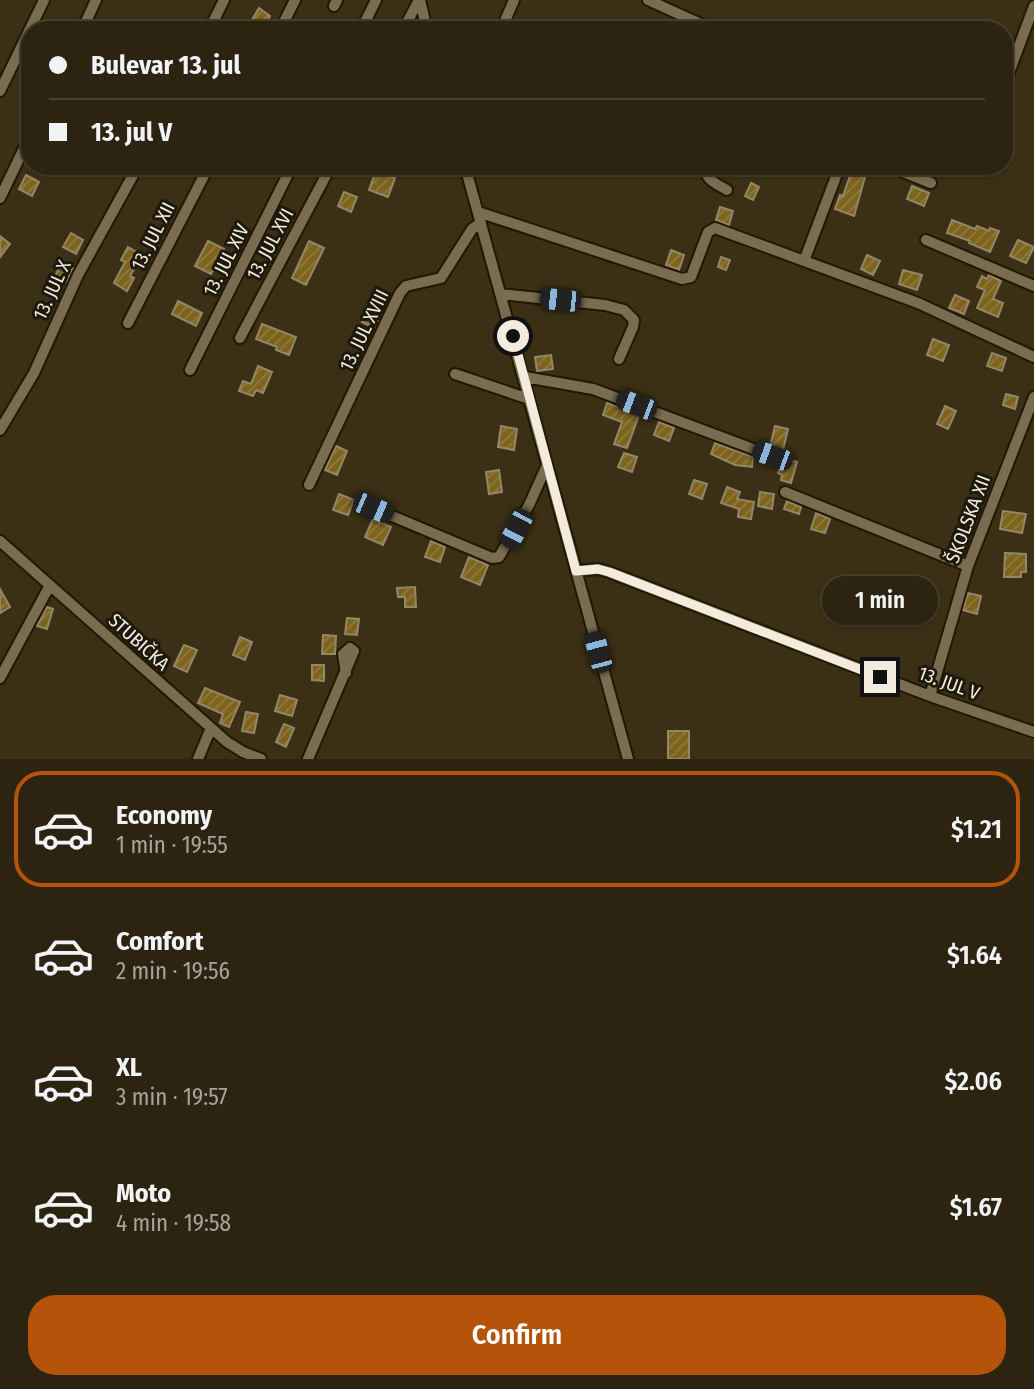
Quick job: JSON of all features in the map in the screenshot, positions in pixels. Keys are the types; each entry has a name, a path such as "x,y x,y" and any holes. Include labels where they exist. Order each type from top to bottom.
{"street":[{"path":"34,21 44,0"},
{"path":"86,21 96,0"},
{"path":"214,21 224,0"},
{"path":"285,21 296,0"},
{"path":"366,21 376,0"},
{"path":"505,21 514,0"},
{"path":"648,0 694,21"},
{"path":"409,21 421,2"},
{"path":"421,2 425,21"},
{"path":"1013,62 1034,6"},
{"path":"0,90 21,47"},
{"path":"0,198 21,154"},
{"name":"13. JUL X","path":"0,430 33,373 78,275 133,175"},
{"name":"13. JUL XII","path":"128,323 204,175"},
{"name":"13. JUL XIV","path":"190,370 288,175"},
{"name":"13. JUL XVI","path":"240,338 326,175"},
{"path":"468,175 628,759"},
{"path":"707,175 711,181 727,190"},
{"path":"804,261 837,175"},
{"path":"911,175 931,183"},
{"path":"480,218 682,279 691,277 709,232 715,228 918,303 1034,358"},
{"name":"13. JUL XVIII","path":"309,485 400,293 406,286 441,278 480,218"},
{"path":"926,240 1034,286"},
{"path":"501,294 605,305 624,310 634,320 619,359"},
{"path":"455,374 529,399"},
{"path":"525,377 593,389 772,456"},
{"name":"ŠKOLSKA XII","path":"930,696 968,566 1034,397"},
{"path":"373,508 492,558 499,557 530,505 547,466"},
{"path":"785,492 968,566"},
{"name":"STUBIČKA","path":"1,544 211,728 243,752 261,759"},
{"name":"13. JUL V","path":"576,571 598,569 609,572 930,696 1034,732"},
{"path":"0,677 50,585"},
{"path":"308,759 346,673"},
{"path":"198,759 211,728"}],"building":[{"path":"259,8 270,16 267,21 251,21"},
{"path":"26,175 39,182 32,196 19,189"},
{"path":"375,175 395,178 388,197 369,190"},
{"path":"850,175 865,177 854,216 835,209 840,195 843,196"},
{"path":"751,183 759,187 753,200 745,196"},
{"path":"912,186 929,193 924,206 907,199"},
{"path":"344,192 357,197 351,212 338,206"},
{"path":"720,207 733,211 729,225 716,220"},
{"path":"952,220 975,229 977,226 989,231 990,228 999,231 990,252 947,233"},
{"path":"71,233 83,240 76,254 63,247"},
{"path":"0,236 10,244 0,257"},
{"path":"1018,240 1034,247 1026,263 1010,256"},
{"path":"208,241 224,249 211,274 195,266"},
{"path":"309,241 324,248 306,285 292,278"},
{"path":"128,247 142,255 130,276 134,278 127,291 114,283 125,262 121,260"},
{"path":"671,250 684,255 679,270 666,265"},
{"path":"867,255 880,261 873,275 861,269"},
{"path":"721,257 730,260 726,270 718,267"},
{"path":"62,262 73,268 66,282 55,276"},
{"path":"903,270 922,275 917,290 899,284"},
{"path":"989,275 1001,281 993,299 1003,303 998,317 977,308 985,290 977,287 982,276 987,279"},
{"path":"955,295 969,301 964,314 949,308"},
{"path":"178,301 202,313 196,326 172,314"},
{"path":"369,308 381,314 374,328 362,322"},
{"path":"262,324 296,337 289,355 256,339"},
{"path":"933,339 949,345 943,361 927,355"},
{"path":"992,353 1006,358 1002,371 987,366"},
{"path":"551,355 553,369 537,371 535,357"},
{"path":"258,366 272,372 263,393 256,390 253,396 239,391 243,381 251,384"},
{"path":"1006,394 1018,397 1015,409 1003,405"},
{"path":"607,403 639,415 627,448 614,444 622,422 603,415"},
{"path":"945,406 956,411 948,429 937,424"},
{"path":"659,422 674,428 669,441 654,435"},
{"path":"501,426 517,429 514,450 498,447"},
{"path":"775,426 788,429 783,450 770,447"},
{"path":"715,443 753,457 752,467 735,465 711,454"},
{"path":"336,446 347,451 337,475 325,470"},
{"path":"624,453 637,457 632,472 618,467"},
{"path":"783,458 797,462 791,483 781,480 782,475 778,473"},
{"path":"499,470 502,492 489,494 486,472"},
{"path":"694,480 707,484 702,499 689,494"},
{"path":"727,487 740,492 737,499 754,502 751,519 738,517 739,509 721,503"},
{"path":"760,492 774,494 772,509 758,506"},
{"path":"339,494 354,500 348,515 333,510"},
{"path":"787,501 801,507 799,514 784,509"},
{"path":"1003,511 1026,514 1022,533 1000,529"},
{"path":"816,513 830,519 825,533 811,529"},
{"path":"373,519 391,527 383,545 365,537"},
{"path":"431,541 445,547 440,562 425,557"},
{"path":"1005,553 1026,554 1026,572 1021,572 1021,577 1004,577"},
{"path":"469,557 488,565 480,585 461,577"},
{"path":"415,587 416,607 405,607 405,597 398,597 397,588"},
{"path":"0,589 10,607 0,613"},
{"path":"968,593 981,596 977,614 963,610"},
{"path":"47,607 53,609 47,629 37,626"},
{"path":"347,618 359,619 357,635 345,634"},
{"path":"323,635 336,636 335,654 322,654"},
{"path":"240,637 252,642 245,660 233,655"},
{"path":"184,645 197,650 187,672 174,666"},
{"path":"312,665 324,665 324,681 312,680"},
{"path":"205,688 240,702 229,727 220,723 223,714 198,703"},
{"path":"280,695 297,700 292,716 275,711"},
{"path":"246,712 258,714 254,733 242,731"},
{"path":"284,724 294,728 286,747 276,742"},
{"path":"668,731 689,731 689,759 668,759"}],"route":[{"path":"513,336 576,571 598,569 609,572 880,677"}]}
